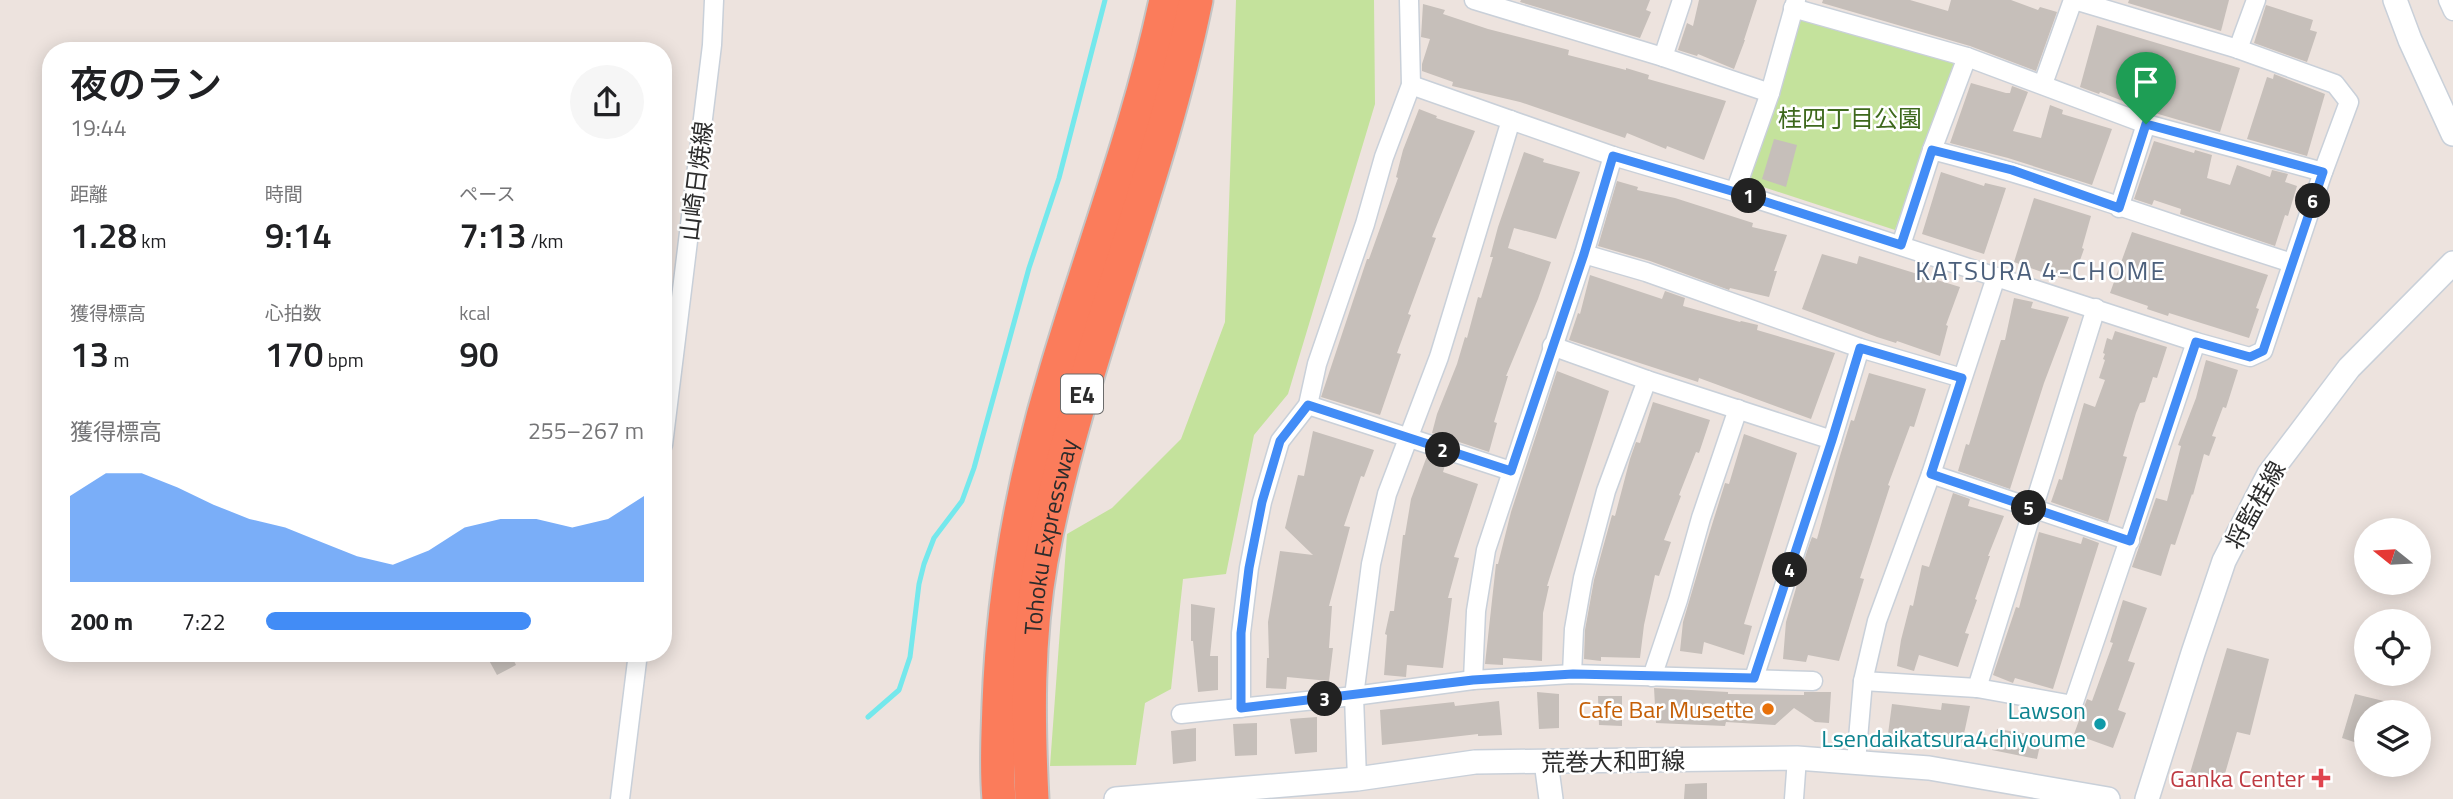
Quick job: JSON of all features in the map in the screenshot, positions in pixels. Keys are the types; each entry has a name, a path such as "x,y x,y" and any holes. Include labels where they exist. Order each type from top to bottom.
{"highway":[{"name":"Tohoku Expressway","path":"999,799 997,770 1001,638 1013,551 1031,464 1056,371 1129,146 1152,65 1166,0"},
{"name":"Tohoku Expressway","path":"1032,799 1029,668 1045,539 1065,452 1182,69 1196,0"}],"street":[{"name":"山崎日焼線","path":"672,372 712,45 714,0"},
{"path":"1241,708 1241,633 1249,568 1262,502 1280,441 1308,405 1317,364 1365,224 1384,157 1411,85 1409,0"},
{"path":"1474,0 1663,57 1770,93"},
{"path":"1663,57 1682,0"},
{"path":"1411,85 1613,156 1735,192 2196,342 2250,357 2263,351 2349,102 2335,84 2238,49 2073,0 2043,84"},
{"path":"2238,49 2256,0"},
{"path":"2395,0 2410,40 2453,134"},
{"path":"1735,192 1770,93 1795,4 1967,57 2146,124 2323,172"},
{"path":"1901,245 1932,150 1967,57"},
{"path":"1357,779 1354,696 1371,564 1387,494 1439,357 1511,120"},
{"path":"2119,208 2146,124"},
{"path":"1932,150 2012,170 2292,264"},
{"path":"1473,680 1476,611 1486,550 1584,254 1613,156"},
{"path":"1584,254 1646,272 1860,348 1962,378"},
{"name":"将監桂線","path":"2147,799 2224,561 2269,474 2350,368 2453,263"},
{"path":"1856,762 1863,681 1877,621 1931,474 1996,277"},
{"path":"1978,688 2096,308"},
{"path":"1863,681 1978,688 2073,705 2196,342"},
{"path":"1552,346 1832,440"},
{"path":"1754,678 1860,348"},
{"path":"1573,674 1574,629 1583,578 1606,491 1647,380"},
{"path":"1308,405 1511,471"},
{"path":"1653,677 1701,518 1738,409"},
{"path":"1931,474 2130,541"},
{"path":"620,799 637,662"},
{"path":"1181,714 1354,696 1473,680 1573,674 1813,681"},
{"path":"1794,799 1797,758"},
{"name":"荒巻大和町線","path":"1116,799 1357,779 1475,762 1797,758 1929,768 2108,799"},
{"path":"1546,762 1551,799"}],"green space":[{"path":"1236,0 1374,0 1375,104 1288,394 1254,435 1226,574 1183,579 1171,689 1145,703 1136,765 1050,766 1067,534 1112,508 1181,439 1225,322"},
{"name":"桂四丁目公園","path":"1799,19 1954,63 1895,230 1748,182"}],"building":[{"path":"1650,0 1646,10 1651,12 1640,38 1520,2"},
{"path":"1699,0 1757,0 1734,69 1698,54 1697,56 1678,50 1687,23 1693,26"},
{"path":"1823,0 1910,0 1948,11 1951,0 2011,0 2038,10 2040,7 2057,12 2036,71 1970,46 1822,3"},
{"path":"2129,0 2229,0 2221,31 2128,3"},
{"path":"1423,4 1445,10 1443,14 1488,29 1569,50 1568,55 1626,68 1649,75 1648,79 1726,101 1704,160 1667,146 1666,149 1627,133 1625,138 1520,102 1452,86 1453,82 1422,71 1430,39 1421,37"},
{"path":"2266,5 2313,20 2310,30 2317,32 2307,62 2254,43"},
{"path":"2097,25 2240,68 2220,132 2080,87"},
{"path":"2274,74 2325,94 2307,156 2247,139 2267,77 2273,79"},
{"path":"1971,83 2006,93 2010,93 2012,86 2028,92 2013,131 2041,138 2050,105 2063,110 2062,114 2112,129 2092,185 1950,143"},
{"path":"1419,109 1437,116 1436,118 1475,131 1432,237 1436,238 1408,314 1411,315 1397,353 1401,354 1380,415 1321,397 1367,259 1398,178 1396,177 1403,150"},
{"path":"1774,139 1797,145 1786,187 1762,179"},
{"path":"2154,141 2194,153 2195,150 2212,155 2207,178 2230,185 2237,165 2270,177 2272,170 2288,174 2285,182 2297,186 2275,246 2180,214 2181,209 2154,200 2152,205 2134,199"},
{"path":"1524,152 1544,159 1543,162 1580,172 1556,239 1514,228 1508,248 1551,262 1506,376 1489,452 1432,433 1465,337 1467,338 1478,297 1481,298 1493,257 1490,257 1498,227"},
{"path":"1941,172 1984,186 1985,183 2006,188 1984,254 1922,234"},
{"path":"1617,181 1638,187 1637,190 1675,198 1753,223 1752,227 1787,235 1774,271 1777,271 1769,297 1730,288 1729,290 1650,261 1598,246"},
{"path":"2034,198 2091,216 2082,248 2084,249 2073,280 2014,262"},
{"path":"2132,232 2268,275 2249,338 2169,313 2168,316 2110,293"},
{"path":"1822,254 1857,264 1859,256 1960,287 1946,325 1948,326 1940,356 1877,337 1802,309"},
{"path":"1590,275 1662,299 1665,291 1685,298 1683,306 1758,325 1757,330 1835,353 1811,419 1699,378 1698,382 1569,340 1578,313 1580,314"},
{"path":"2014,298 2033,302 2031,308 2069,317 2044,383 2010,489 1958,471 1966,444 1969,445 2001,340 2005,340"},
{"path":"2115,331 2167,347 2157,378 2153,377 2145,402 2140,403 2136,413 2123,456 2127,457 2108,522 2051,502 2059,479 2062,480 2084,403 2095,407 2105,380 2099,378 2105,360 2103,353 2107,338 2112,340"},
{"path":"2206,360 2238,370 2226,408 2223,407 2212,436 2216,437 2209,456 2204,454 2193,495 2175,545 2171,544 2161,576 2132,567 2156,498 2167,501 2181,446 2178,445 2196,398"},
{"path":"1557,371 1609,391 1547,586 1543,613 1542,661 1503,658 1503,665 1485,664 1496,564"},
{"path":"1869,373 1926,389 1914,427 1910,426 1888,485 1890,486 1860,578 1864,579 1839,661 1808,655 1806,662 1783,659 1786,622 1807,551 1812,537 1817,539 1851,420 1854,421"},
{"path":"1653,402 1710,420 1699,453 1696,452 1679,495 1681,496 1664,540 1671,542 1659,576 1655,575 1640,658 1601,657 1601,661 1584,659 1585,630 1594,580 1630,459 1636,442 1640,443"},
{"path":"1313,431 1374,450 1364,477 1361,476 1344,526 1350,527 1329,606 1332,606 1329,648 1333,648 1329,681 1287,677 1286,689 1266,688 1268,622 1280,551 1313,555 1285,528 1298,475 1304,476"},
{"path":"1744,434 1797,453 1744,624 1752,626 1744,655 1704,642 1702,654 1680,651 1683,622 1706,544 1725,483 1729,484"},
{"path":"1427,456 1446,462 1443,472 1478,484 1454,557 1459,558 1448,598 1452,598 1443,668 1407,665 1406,677 1384,675 1385,634 1390,611 1394,611 1403,535 1411,499"},
{"path":"1953,493 1970,499 1968,506 2004,516 1988,556 1965,633 1969,634 1958,667 1919,655 1914,671 1897,666 1901,640 1910,605 1913,606 1922,565 1929,567"},
{"path":"2039,532 2081,544 2083,537 2099,543 2053,689 2015,678 2013,683 1993,675 2016,607 2019,608"},
{"path":"2123,600 2147,608 2128,661 2135,663 2118,710 2126,713 2113,748 2074,734 2087,699 2092,701 2113,643 2110,642"},
{"path":"1191,604 1215,608 1210,656 1218,656 1218,690 1198,692 1191,641"},
{"path":"2227,648 2269,659 2250,735 2237,732 2222,784 2190,773"},
{"path":"490,662 514,662 516,665 497,675"},
{"path":"1654,688 1728,694 1804,695 1804,692 1831,692 1829,723 1815,722 1794,708 1775,725 1726,722 1725,726 1656,723"},
{"path":"1537,692 1559,694 1559,728 1539,729"},
{"path":"2355,694 2379,700 2354,700 2354,742 2342,738"},
{"path":"1598,696 1622,696 1622,726 1599,725"},
{"path":"1499,701 1502,735 1478,734 1382,745 1380,710 1454,702 1455,706"},
{"path":"1942,703 1970,706 1962,743 1888,734 1892,704 1941,710"},
{"path":"1317,717 1317,752 1295,754 1290,719"},
{"path":"1257,723 1257,755 1235,756 1233,724"},
{"path":"1196,728 1196,761 1173,764 1171,731"},
{"path":"1997,729 2042,736 2037,759 1992,750"},
{"path":"1707,783 1707,799 1684,799 1685,784"}],"waterway":[{"path":"868,717 899,690 910,657 924,564 934,538 962,501 974,468 1029,268 1059,178 1105,0"}],"place":[{"name":"Cafe Bar Musette","path":"1768,709"},
{"name":"Lawson Lsendaikatsura4chiyoume","path":"2100,724"},
{"name":"Ganka Center","path":"2321,778"}],"district":[{"name":"KATSURA 4-CHOME","path":"2041,270"}],"route":[{"path":"2146,124 2323,172 2263,351 2250,357 2196,342 2130,541 1931,474 1962,378 1860,348 1754,678 1573,674 1473,680 1241,708 1241,633 1249,568 1262,502 1280,441 1308,405 1511,471 1584,254 1613,156 1901,245 1932,150 2012,170 2119,208 2146,124"}]}
